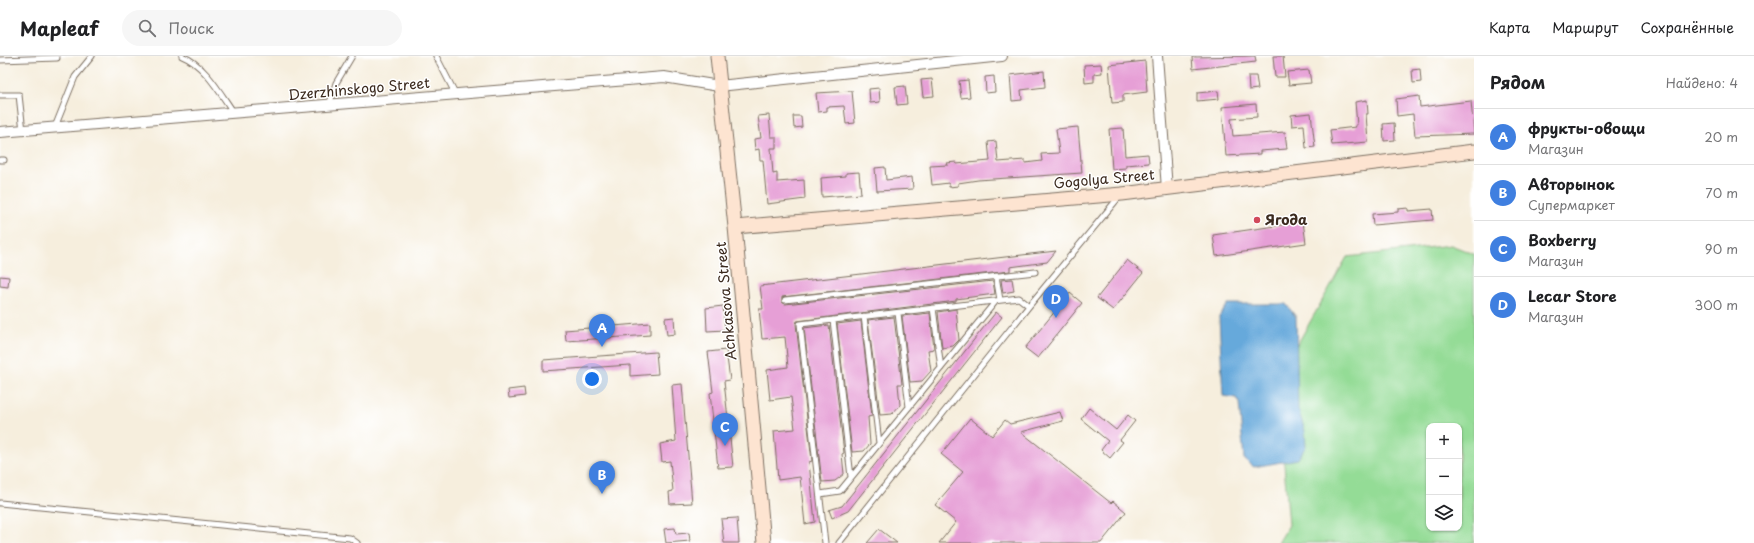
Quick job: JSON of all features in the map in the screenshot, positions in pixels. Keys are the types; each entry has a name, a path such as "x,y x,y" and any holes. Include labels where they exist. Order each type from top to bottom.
{"main road":[{"name":"Achkasova Street","path":"716,56 735,227 764,543"},
{"name":"Gogolya Street","path":"735,227 1122,194 1474,152"}],"street":[{"name":"Dzerzhinskogo Street","path":"0,132 55,129 664,77 719,86 1002,56"},
{"path":"1157,56 1167,189"}],"lane":[{"path":"55,129 75,77 92,56"},
{"path":"182,56 192,60 210,80 235,114"},
{"path":"328,106 336,83 352,56"},
{"path":"436,56 456,95"},
{"path":"0,60 57,58"},
{"path":"0,95 19,95 24,131"},
{"path":"839,543 1029,306 1122,194"},
{"path":"786,300 1035,272"},
{"path":"820,494 840,491 909,406 998,301 996,276"},
{"path":"825,543 800,324 1019,298 1029,306"},
{"path":"933,308 941,368"},
{"path":"898,312 909,406"},
{"path":"864,316 879,443"},
{"path":"833,320 851,477"},
{"path":"0,503 350,538 357,543"}],"green space":[{"path":"1451,245 1474,254 1474,543 1278,543 1289,525 1277,380 1347,257"}],"water":[{"path":"1228,304 1286,304 1296,317 1298,409 1305,431 1306,446 1298,459 1254,467 1244,459 1239,403 1236,398 1223,396 1219,317"}],"building":[{"path":"1255,56 1256,62 1193,69 1192,57"},
{"path":"1273,56 1283,56 1285,77 1275,77"},
{"path":"1145,61 1147,92 1123,95 1123,102 1112,103 1109,65"},
{"path":"1101,64 1102,73 1094,74 1094,82 1085,83 1084,65"},
{"path":"1420,69 1421,82 1413,83 1412,70"},
{"path":"1309,70 1311,83 1289,85 1287,72"},
{"path":"1044,71 1045,87 1021,90 1022,100 1012,101 1010,75"},
{"path":"994,76 995,92 986,93 985,77"},
{"path":"1248,76 1256,76 1258,89 1249,90"},
{"path":"932,79 934,96 923,97 921,80"},
{"path":"968,80 970,97 961,98 959,81"},
{"path":"905,86 907,104 897,105 895,87"},
{"path":"879,88 880,102 870,103 869,89"},
{"path":"852,91 855,123 846,124 844,106 827,107 827,111 818,112 816,93"},
{"path":"1218,91 1219,99 1197,101 1197,93"},
{"path":"1419,96 1420,107 1471,101 1474,134 1415,136 1413,114 1397,116 1396,99"},
{"path":"1367,100 1368,114 1366,114 1368,142 1332,145 1330,130 1356,127 1355,102"},
{"path":"1256,104 1257,117 1231,119 1233,136 1285,132 1287,149 1260,151 1260,154 1226,156 1222,107"},
{"path":"1311,113 1315,147 1306,148 1304,125 1292,126 1291,115"},
{"path":"769,115 771,137 776,137 776,148 771,148 773,174 777,173 777,182 804,180 805,199 767,204 763,160 760,160 759,149 755,150 754,139 761,138 758,116"},
{"path":"793,116 801,116 802,127 794,128"},
{"path":"1394,123 1395,140 1384,141 1383,124"},
{"path":"1078,127 1082,173 978,180 958,183 958,186 949,187 949,183 932,185 930,166 948,165 947,163 956,162 956,164 990,161 988,142 996,141 998,162 1025,160 1025,163 1042,161 1041,154 1059,153 1056,129"},
{"path":"1123,128 1125,156 1148,154 1149,163 1126,165 1126,168 1112,169 1109,129"},
{"path":"885,167 886,180 912,177 913,189 877,191 875,168"},
{"path":"859,172 861,194 822,197 821,178 846,176 846,173"},
{"path":"1408,208 1408,211 1432,209 1433,220 1373,225 1372,214 1398,212 1398,209"},
{"path":"1303,222 1306,243 1216,256 1213,235"},
{"path":"1056,251 1047,262 1010,267 1010,271 782,297 782,302 785,304 993,281 995,294 956,299 956,301 797,321 796,324 812,461 809,462 815,522 805,524 800,477 778,480 774,431 795,429 791,397 770,400 767,370 788,367 785,337 762,339 759,309 763,309 760,286"},
{"path":"1127,260 1143,273 1113,310 1097,298"},
{"path":"0,276 9,277 8,287 0,286"},
{"path":"1012,279 1014,291 1003,293 1001,280"},
{"path":"1070,293 1082,303 1038,358 1025,348"},
{"path":"723,306 725,330 707,331 706,308"},
{"path":"956,309 959,340 953,346 942,348 938,312"},
{"path":"996,312 1002,317 848,511 832,518 829,510 842,506"},
{"path":"930,313 934,349 928,350 931,371 922,381 910,382 902,316"},
{"path":"674,317 675,334 667,335 665,318"},
{"path":"894,317 902,384 898,384 900,405 892,414 880,415 868,320"},
{"path":"861,321 872,416 868,417 870,444 864,451 852,452 837,324"},
{"path":"650,323 650,335 566,341 565,330"},
{"path":"829,325 844,453 842,454 844,474 835,481 822,482 804,328"},
{"path":"726,350 730,380 724,381 733,467 718,468 710,393 713,392 708,352"},
{"path":"656,352 658,374 630,376 630,365 543,371 543,360"},
{"path":"682,384 692,503 670,504 669,492 673,491 670,461 662,462 660,444 676,441 672,385"},
{"path":"524,388 525,396 509,398 508,390"},
{"path":"1089,408 1116,430 1128,415 1135,421 1120,440 1123,442 1110,458 1101,450 1108,441 1081,419"},
{"path":"1060,412 1063,421 1021,432 1111,503 1113,501 1126,512 1101,543 939,543 956,522 935,505 963,472 941,454 970,418 992,436 1005,420 1010,424"},
{"path":"737,518 739,543 724,543 721,519"},
{"path":"675,528 676,534 689,533 690,541 666,543 664,529"},
{"path":"879,529 897,543 867,543"}],"place":[{"name":"Ягода","path":"1257,220"},
{"name":"Lecar Store","path":"1056,318"},
{"name":"фрукты-овощи","path":"602,347"},
{"name":"Boxberry","path":"725,446"},
{"name":"Авторынок","path":"602,494"}]}
